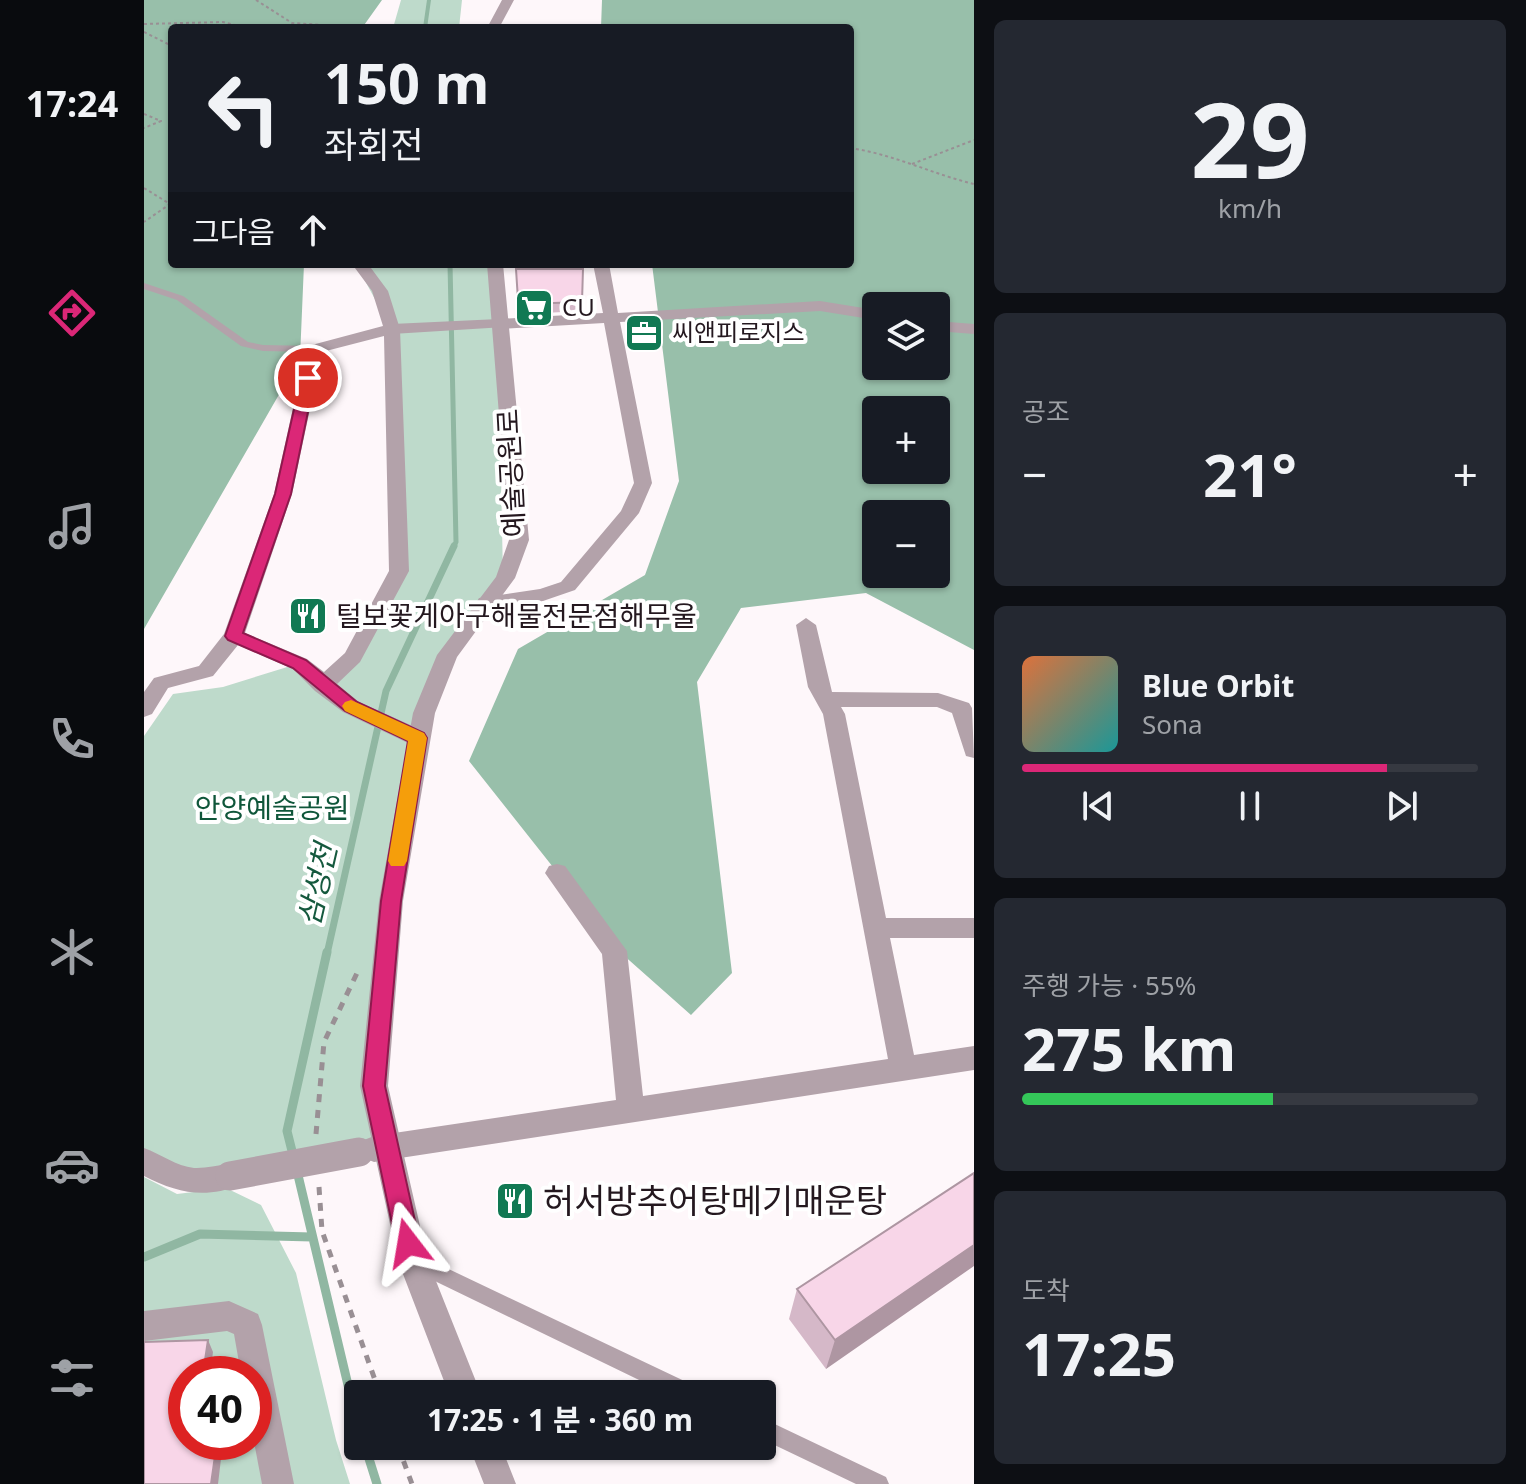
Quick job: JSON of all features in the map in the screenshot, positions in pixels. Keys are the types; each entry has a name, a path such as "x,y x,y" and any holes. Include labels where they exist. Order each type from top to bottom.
{"street":[{"path":"495,24 508,0"},
{"path":"322,686 353,657 399,571 402,328 363,268"},
{"name":"예술공원로","path":"460,1380 373,1150 374,1086 408,734 447,655 505,578 519,540 489,324 495,268"},
{"path":"486,603 543,595 568,586 630,513 643,483 602,268"},
{"path":"144,709 161,683 206,671 234,636 283,494 314,349 402,328 613,320 820,306 862,313"},
{"path":"950,327 974,329"},
{"path":"806,625 819,687 834,714 903,1067"},
{"path":"234,636 300,664 322,686 351,707 408,734"},
{"path":"827,699 938,700 961,708 974,750"},
{"path":"557,873 614,951 631,1109"},
{"path":"875,928 974,928"},
{"path":"144,1161 179,1180 210,1182 373,1150 974,1058"},
{"path":"144,1326 229,1316 247,1325 278,1484"},
{"path":"491,1460 500,1484"}],"lane":[{"path":"144,286 180,298 245,344 263,348 314,349"},
{"path":"413,1261 661,1380"},
{"path":"776,1435 879,1484"}],"path":[{"path":"256,0 292,23 301,24"},
{"path":"144,24 231,24"},
{"path":"144,32 168,44"},
{"path":"144,114 161,121 144,128"},
{"path":"910,165 974,140"},
{"path":"854,149 884,153 910,165 974,184"},
{"path":"144,188 168,203"},
{"path":"144,222 168,205"},
{"path":"403,1460 412,1484"}],"green space":[{"path":"144,0 382,0 365,24 168,24 168,268 304,268 300,358 144,629"},
{"path":"401,0 462,0 459,24 394,24"},
{"path":"602,0 974,0 974,650 866,593 741,608 697,682 732,973 691,1015 621,953 469,761 518,649 645,575 679,481 652,268 854,268 854,24 601,24"},
{"name":"안양예술공원","path":"358,268 492,268 498,324 503,578 444,654 388,900 384,1146 227,1175 144,1161 144,736 173,694 223,687 297,664 320,685 351,656 397,570 391,329"},
{"path":"144,1177 177,1194 226,1188 261,1205 296,1273 336,1440 350,1484 144,1484"}],"building":[{"path":"516,269 583,269 582,302 524,304 518,300"},
{"path":"974,1173 974,1245 835,1340 797,1289"},
{"path":"208,1340 206,1356 168,1356 168,1460 214,1460 211,1484 144,1484 144,1342"}],"waterway":[{"name":"삼성천","path":"426,24 429,0"},
{"name":"삼성천","path":"450,268 454,546"},
{"name":"삼성천","path":"327,954 386,691 454,546"},
{"name":"삼성천","path":"294,1159 287,1131 327,952"},
{"name":"삼성천","path":"297,1171 347,1380"},
{"path":"144,1257 200,1234 312,1237"},
{"name":"삼성천","path":"369,1460 377,1484"}],"slow traffic":[{"path":"351,706 418,738 397,861"}],"place":[{"name":"CU","path":"534,308"},
{"name":"씨앤피로지스","path":"644,333"},
{"name":"털보꽃게아구해물전문점해무울","path":"308,616"},
{"name":"허서방추어탕메기매운탕","path":"515,1201"}],"route":[{"path":"308,378 283,494 234,636 300,664 322,686 351,707 418,738 391,901 374,1086 408,1243"}]}
